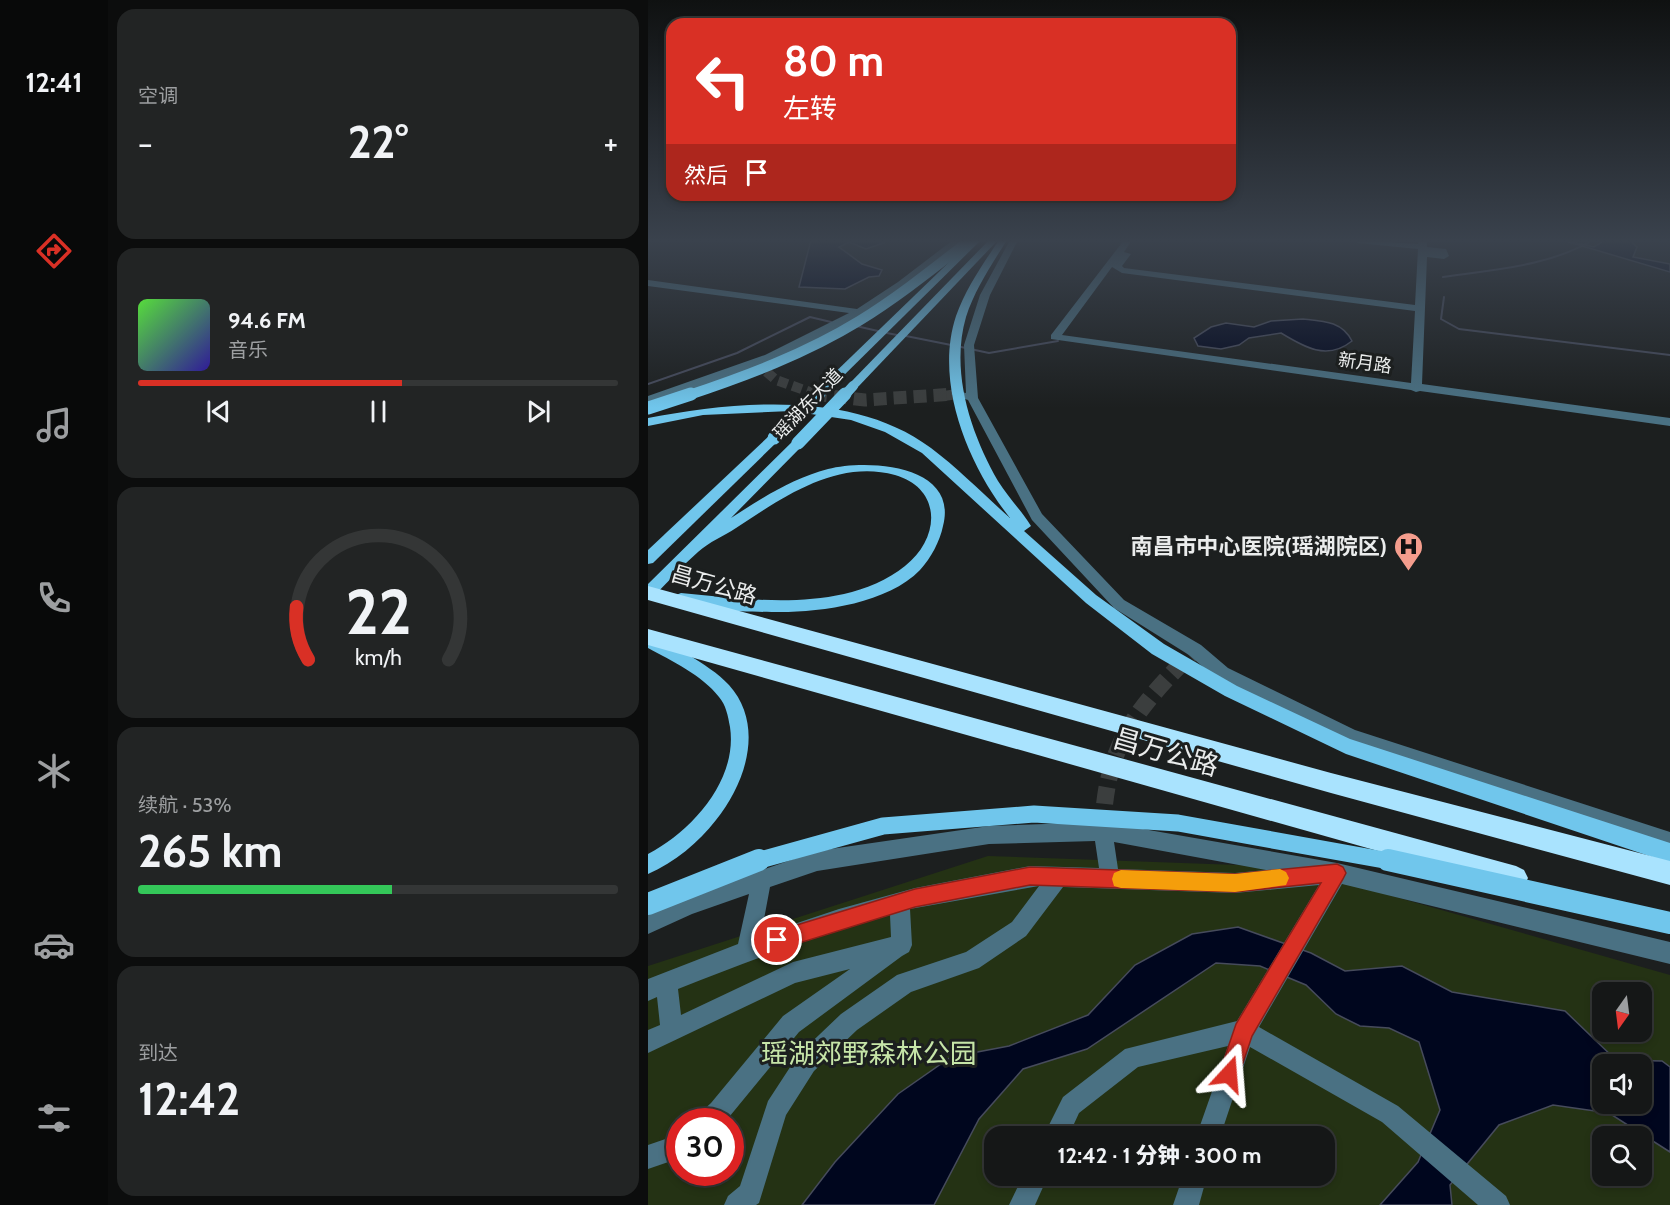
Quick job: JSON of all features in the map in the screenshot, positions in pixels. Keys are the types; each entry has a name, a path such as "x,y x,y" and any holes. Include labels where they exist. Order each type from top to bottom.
{"highway":[{"name":"昌万公路","path":"654,594 1342,786 1670,873"},
{"name":"昌万公路","path":"648,638 1670,922"}],"main road":[{"path":"648,408 753,372 839,332 897,296"},
{"name":"瑶湖东大道","path":"648,559 657,542 774,438 919,296"},
{"name":"瑶湖东大道","path":"654,594 694,547 940,296"},
{"path":"969,296 957,330 954,373 965,396 980,457 1014,515 1091,599"},
{"path":"648,422 703,411 791,407 853,417 889,429 926,450 1091,599 1158,649 1231,691 1346,746 1670,853"},
{"path":"654,594 797,606 839,602 893,581 919,562 935,534 940,520 939,508 931,489 914,476 886,468 850,469 820,476 778,494 725,530 694,547"},
{"path":"648,638 703,673 729,697 740,732 738,763 717,805 687,837 648,864"},
{"path":"648,904 742,865 883,826 1034,814 1178,823 1202,827 1364,855 1670,922"}],"street":[{"path":"745,296 860,312"},
{"path":"648,400 745,366 808,339 860,312 884,296"},
{"path":"985,296 969,345 965,396 1037,518 1119,604 1195,650 1222,672 1351,737 1670,842"},
{"name":"新月路","path":"1086,296 1055,337 1670,422"},
{"path":"1328,296 1420,309"},
{"path":"1416,388 1421,296"},
{"path":"1103,831 1110,879"},
{"path":"648,924 689,905 817,861 978,837 1103,831 1337,873 1670,953"},
{"path":"672,1030 657,986 747,951 900,902 1030,876 1235,883 1337,873"},
{"path":"1212,1126 1244,1031 1337,873"},
{"path":"737,1205 750,1194 776,1109 806,1063 849,1022 905,984 972,961 1019,928 1058,877"},
{"path":"747,951 762,880"},
{"path":"900,902 903,945"},
{"path":"648,1042 793,972 903,945"},
{"path":"721,1108 791,1024 903,945"},
{"path":"1060,1126 1071,1105 1133,1057 1244,1031 1390,1114 1497,1205"},
{"path":"648,1157 666,1151"},
{"path":"1022,1205 1031,1186"},
{"path":"1186,1205 1192,1186"}],"green space":[{"name":"瑶湖郊野森林公园","path":"988,856 1290,867 1670,975 1670,1205 648,1205 648,966"}],"water":[{"path":"1303,319 1331,323 1343,329 1352,341 1343,347 1325,351 1307,347 1281,333 1249,338 1239,345 1221,349 1198,346 1194,338 1211,327 1226,323 1254,327 1271,321"},
{"path":"1238,927 1311,953 1345,971 1402,966 1452,992 1565,1011 1592,1037 1592,1042 1597,1042 1610,1054 1592,1054 1592,1111 1553,1105 1499,1125 1450,1185 1452,1205 1380,1205 1418,1162 1440,1110 1419,1042 1389,1028 1360,1026 1336,1014 1306,985 1260,966 1216,963 1087,1049 1023,1069 979,1119 934,1205 802,1205 835,1162 898,1094 951,1057 1009,1046 1088,1015 1135,965 1192,934"},
{"path":"1652,1061 1662,1061 1670,1067 1670,1152 1652,1140 1652,1126 1629,1126 1611,1114 1652,1114"}],"waterway":[{"path":"1444,297 1441,319 1459,329 1670,355"},
{"path":"648,384 737,353 810,317 831,322"},
{"path":"856,326 878,331"},
{"path":"887,333 897,335"},
{"path":"906,336 951,345"},
{"path":"961,347 989,353 1058,341"}],"tunnel":[{"path":"755,362 776,380 816,394"},
{"path":"816,394 865,400 955,394"},
{"path":"816,394 821,396"},
{"path":"944,396 957,394"},
{"path":"1103,829 1110,773 1128,729 1156,690 1195,650"}],"slow traffic":[{"path":"1121,879 1235,883 1280,878"}],"place":[{"name":"南昌市中心医院(瑶湖院区)","path":"1408,572"}],"route":[{"path":"777,940 915,898 1030,876 1235,883 1337,873 1244,1031 1229,1074"}]}
